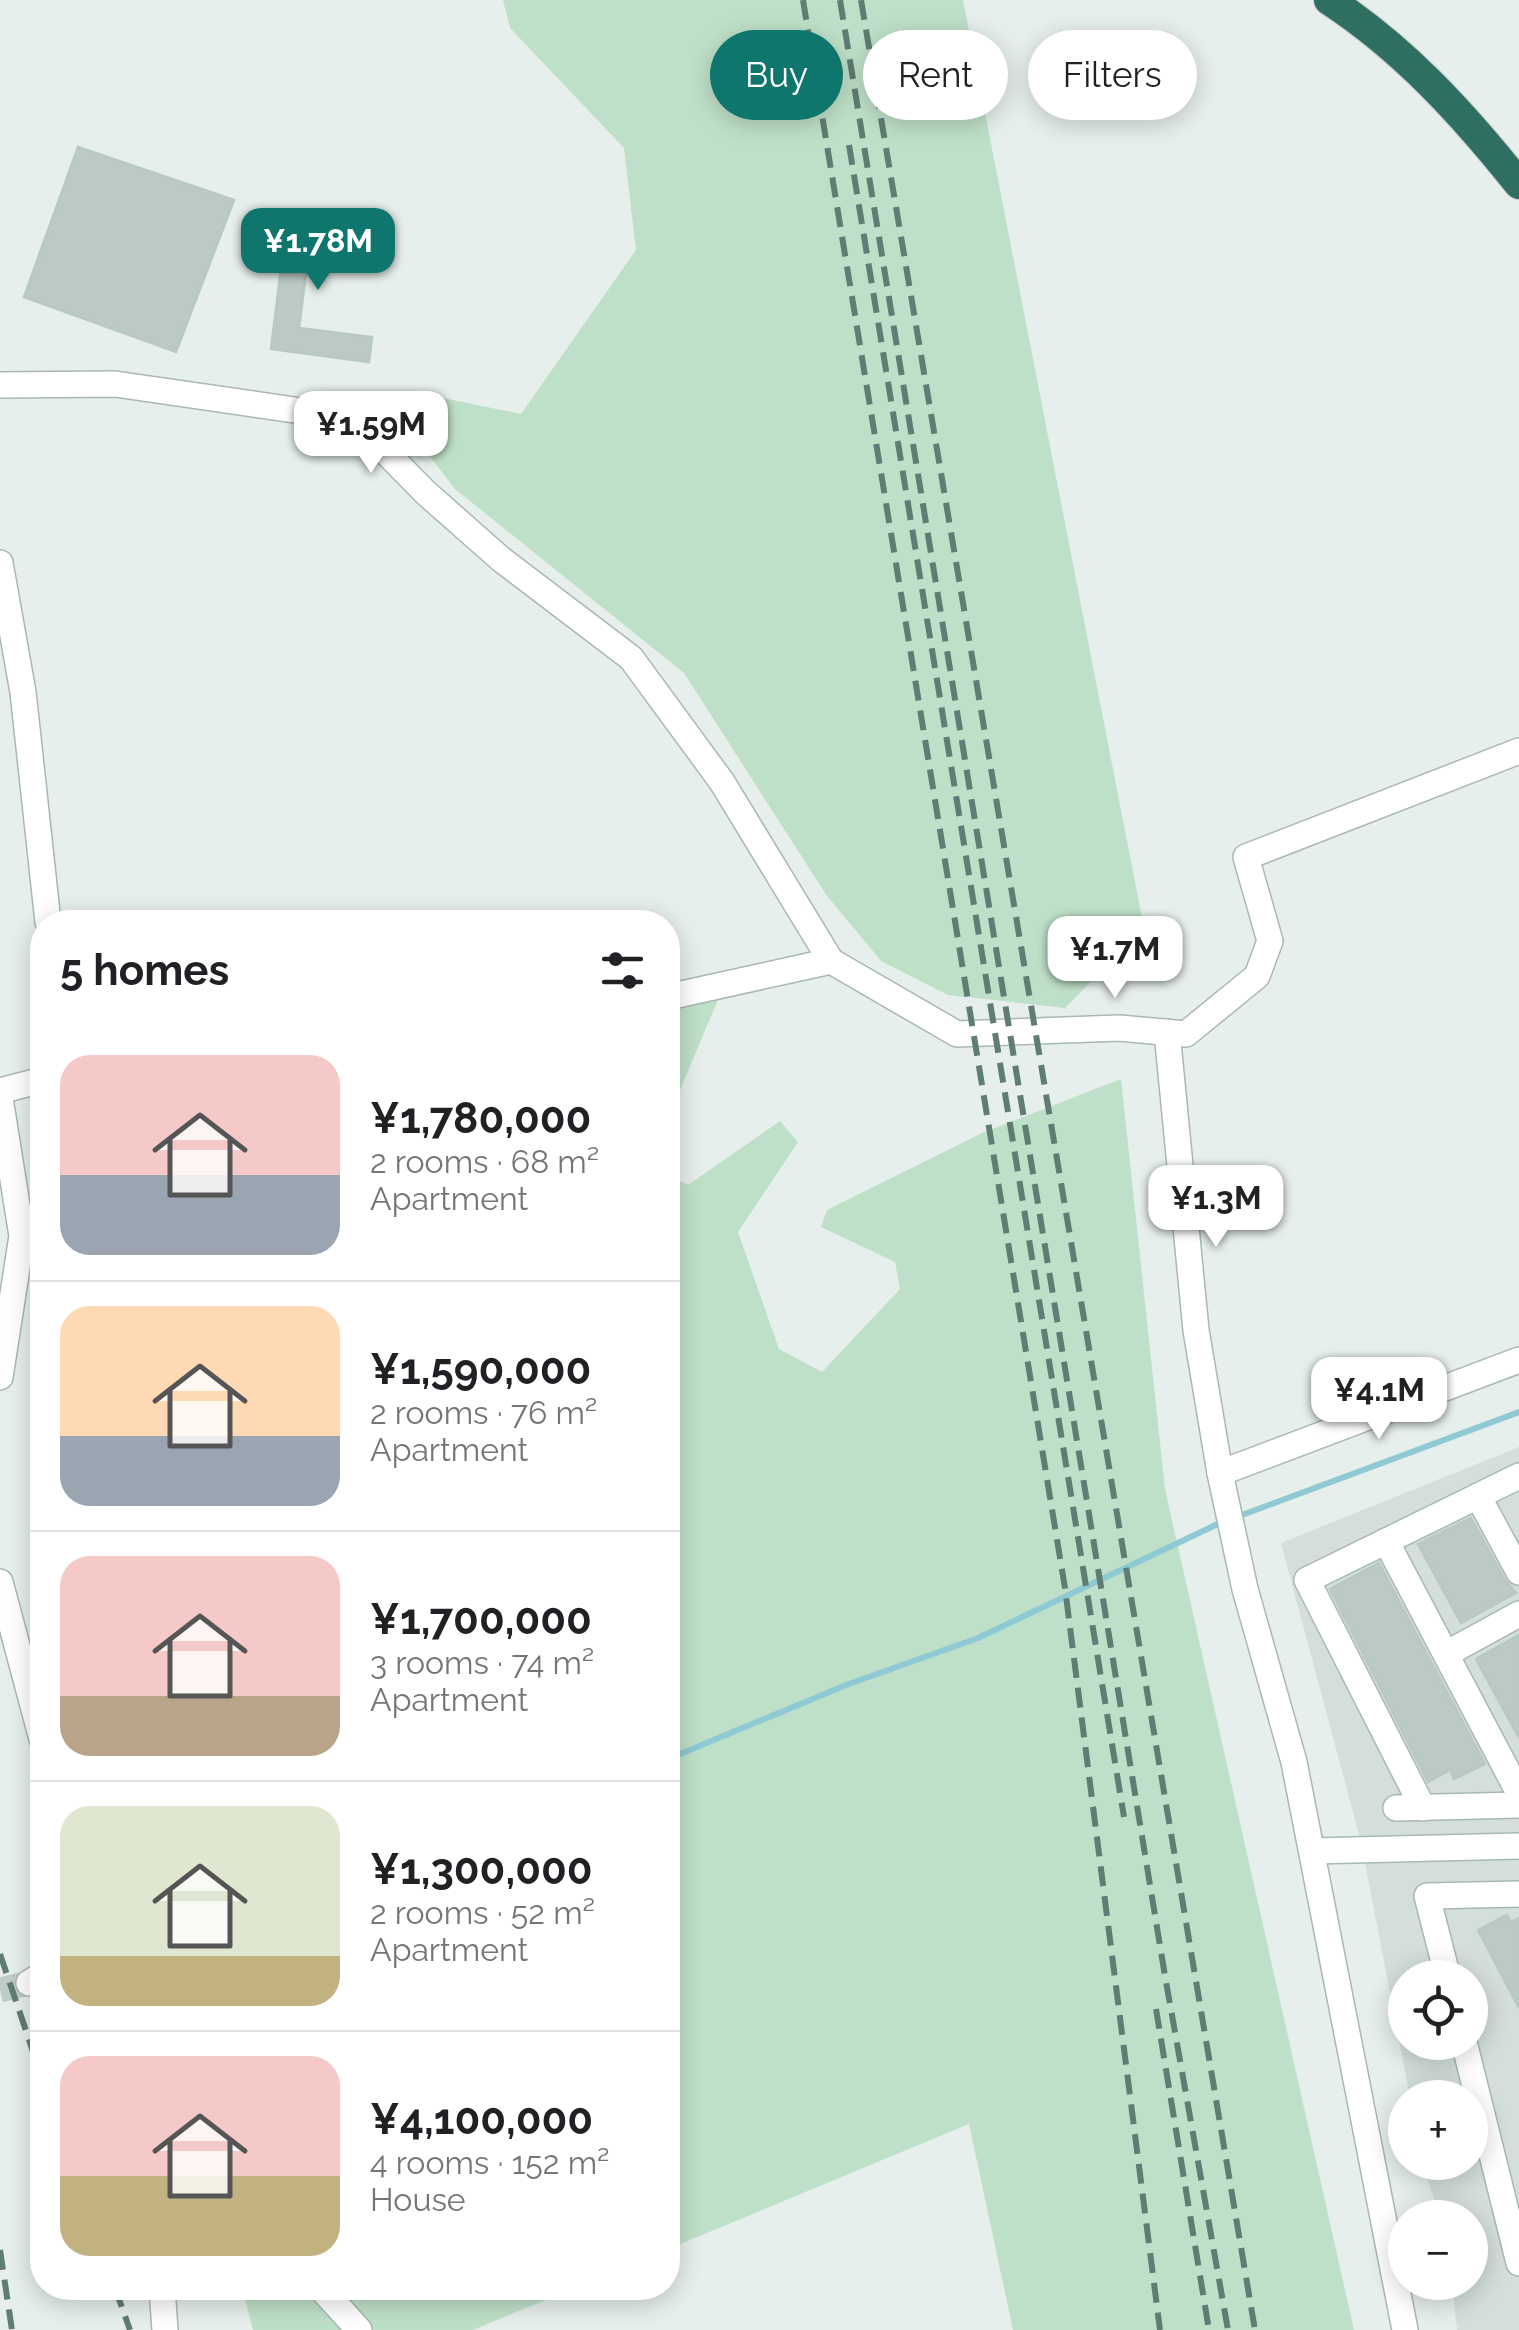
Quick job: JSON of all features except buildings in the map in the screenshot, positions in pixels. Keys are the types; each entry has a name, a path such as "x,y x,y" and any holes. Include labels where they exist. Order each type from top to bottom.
{"highway":[{"path":"1329,0 1371,28 1462,113 1519,184"}],"street":[{"path":"0,385 115,384 250,403 308,412 372,438 426,493 502,560 631,658 722,782 831,962 958,1034 1119,1028 1186,1034 1257,976 1270,941 1246,856 1519,751"},
{"path":"0,563 23,692 47,910"},
{"path":"680,994 831,962"},
{"path":"1167,1032 1196,1330 1220,1473 1245,1588 1294,1762 1405,2330"},
{"path":"0,1377 22,1236 0,1094 30,1084"},
{"path":"1220,1473 1519,1360"},
{"path":"1423,1808 1307,1580 1519,1476"},
{"path":"1478,1496 1519,1572"},
{"path":"1386,1542 1519,1793"},
{"path":"0,1582 30,1694"},
{"path":"1446,1654 1519,1614"},
{"path":"1396,1808 1519,1806"},
{"path":"1312,1850 1519,1846"},
{"path":"1443,1960 1427,1896 1519,1894"},
{"path":"1468,2060 1519,2262"},
{"path":"163,2300 166,2330"},
{"path":"332,2300 359,2330"}],"shaded area":[{"path":"1519,1447 1519,2330 1457,2330 1454,2300 1488,2300 1488,2200 1434,2200 1428,2180 1488,2180 1488,2080 1407,2080 1403,2060 1488,2060 1488,1960 1388,1960 1388,1983 1361,1842 1281,1543"}],"green space":[{"path":"503,0 963,0 969,30 863,30 863,120 986,120 1144,928 1065,1008 948,995 881,961 827,896 684,673 455,489 415,437 438,397 521,414 636,250 624,148 510,28"},
{"path":"720,995 680,1090 680,1004"},
{"path":"1121,1079 1165,1489 1354,2330 1013,2330 969,2124 680,2244 680,1181 688,1185 780,1121 798,1142 738,1232 779,1349 822,1372 900,1289 895,1262 821,1227 827,1210 982,1133"},
{"path":"245,2300 546,2300 473,2330 253,2330"}],"waterway":[{"path":"1234,1518 1519,1412"},
{"path":"680,1754 846,1685 978,1638 1222,1522"}],"tunnel":[{"path":"0,1990 29,1983"}],"railway":[{"path":"803,0 1065,1588 1160,2330"},
{"path":"840,0 1165,1976 1228,2330"},
{"path":"861,0 1255,2330"},
{"path":"849,145 1124,1817"},
{"path":"0,1954 30,2043"},
{"path":"1156,2009 1209,2330"},
{"path":"0,2250 12,2330"},
{"path":"119,2300 130,2330"}]}
